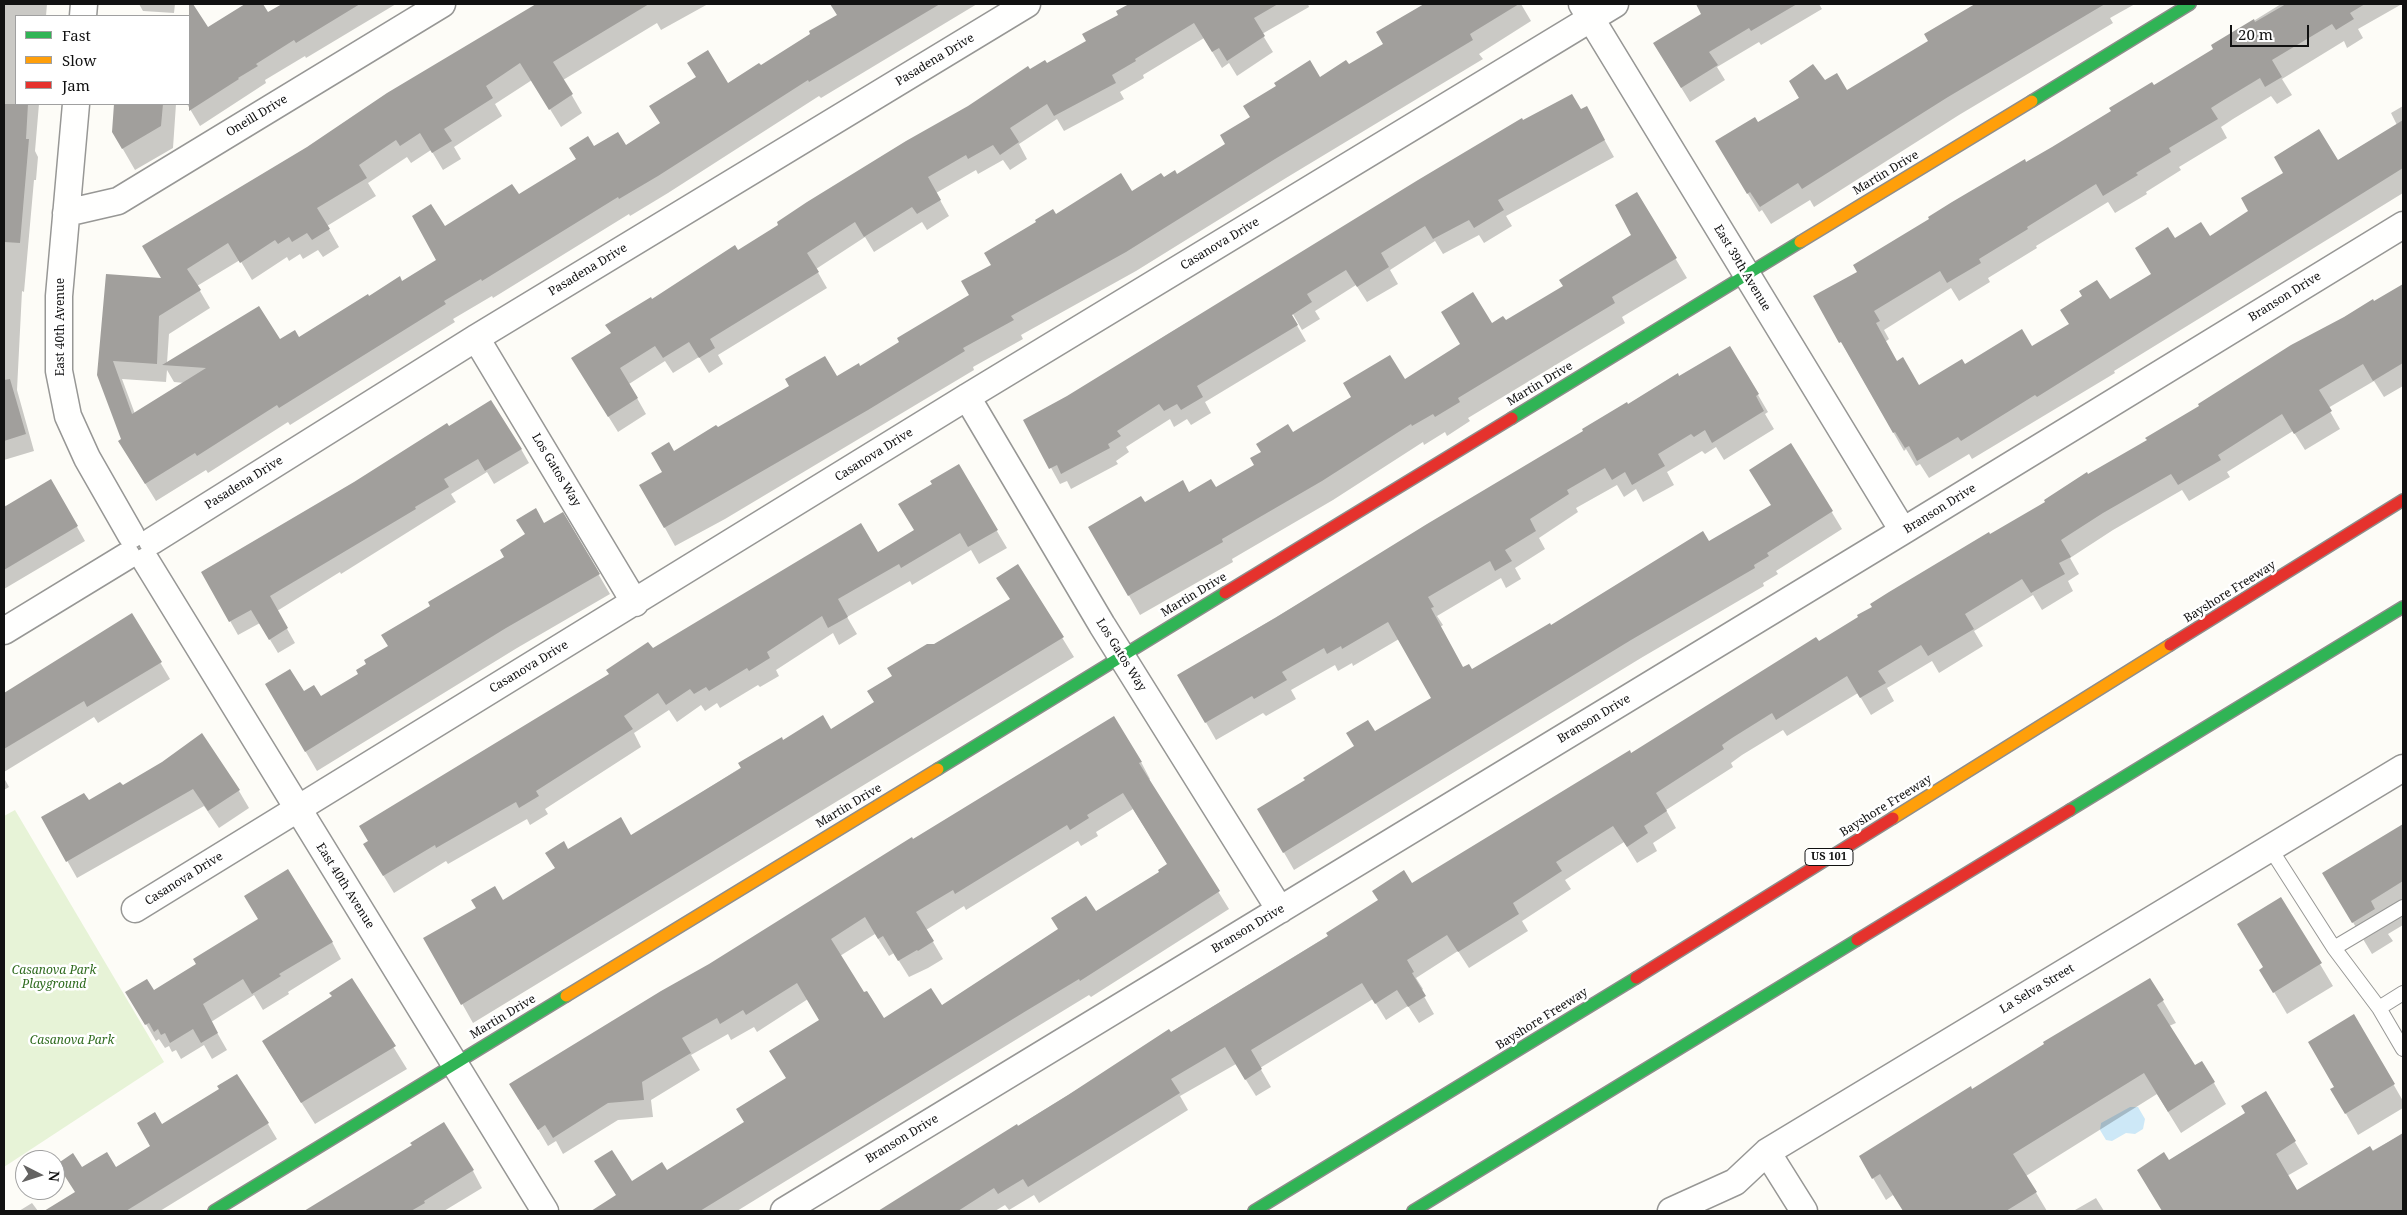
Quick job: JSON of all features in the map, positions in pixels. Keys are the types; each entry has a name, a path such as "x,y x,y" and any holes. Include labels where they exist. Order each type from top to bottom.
{"main road":[{"name":"Martin Drive","path":"214,1211 2190,4"},
{"name":"Bayshore Freeway","path":"1254,1211 1570,1019 2403,500"},
{"path":"1413,1211 2403,607"}],"street":[{"name":"Oneill Drive","path":"66,213 118,201 442,4"},
{"name":"Pasadena Drive","path":"4,631 476,338 1027,4"},
{"name":"Casanova Drive","path":"135,910 297,808 635,603 1586,11 1615,4"},
{"name":"East 39th Avenue","path":"1586,11 1903,532"},
{"name":"East 40th Avenue","path":"76,105 59,296 59,372 68,416 87,458 139,548 545,1211"},
{"name":"Branson Drive","path":"784,1211 1903,532 2403,225"},
{"name":"Los Gatos Way","path":"476,338 635,603"},
{"name":"Los Gatos Way","path":"966,397 1122,655 1280,910"},
{"name":"La Selva Street","path":"1671,1211 1735,1182 1767,1152 2403,768"},
{"path":"1767,1152 1804,1211"}],"lane":[{"path":"2270,848 2334,948 2379,1008 2403,1050"},
{"path":"2334,948 2403,907"},
{"path":"2379,1008 2403,993"}],"green space":[{"name":"Casanova Park","path":"15,810 164,1062 30,1150 15,1150 15,1160 4,1167 4,816"}],"water":[{"path":"2130,1107 2138,1107 2145,1119 2143,1129 2135,1134 2126,1133 2112,1141 2106,1140 2100,1130 2101,1123"}],"building":[{"path":"189,4 193,4 208,27 245,4 263,4 268,12 282,4 360,4 296,43 294,40 189,111"},
{"path":"536,4 649,4 553,62 573,94 549,110 520,63 486,86 493,98 444,129 452,141 432,153 420,133 400,146 396,140 359,165 367,178 317,208 330,229 312,240 307,233 292,242 289,237 278,244 275,240 240,263 228,243 187,269 201,290 159,316 157,364 113,361 132,414 206,368 162,365 259,306 280,339 295,330 299,337 400,276 402,281 436,260 412,216 431,204 445,226 512,184 519,194 576,159 569,148 588,136 594,146 618,132 626,145 660,123 649,106 696,77 687,63 708,50 728,83 759,63 761,65 810,34 809,31 837,15 830,4 940,4 809,82 808,80 658,176 619,199 618,197 482,281 481,279 444,301 446,304 279,408 277,405 197,456 195,453 145,484 118,441 121,439 97,375 106,274 161,278 142,246 307,147 387,93"},
{"path":"1129,4 1278,4 1254,18 1265,36 1227,61 1219,48 1212,52 1194,23 1112,75 1116,83 1054,116 1047,104 1010,128 1019,142 1000,155 993,145 968,159 966,155 928,177 941,200 917,214 912,207 864,237 855,222 807,253 819,272 710,339 715,348 699,358 689,342 663,358 655,346 620,368 638,398 608,417 571,358 611,333 605,325 651,297 652,299 735,245 738,250 778,225 777,222 807,202 906,141 968,106 1028,66 1030,69 1045,60 1047,63 1086,41 1082,34 1118,15 1116,11"},
{"path":"1424,4 1519,4 1470,34 1473,40 1275,159 1126,252 1011,316 1014,320 963,348 965,351 868,410 664,528 639,485 662,472 651,453 669,442 674,451 716,425 718,427 789,386 785,379 825,356 837,376 859,363 860,366 899,342 897,338 969,295 961,281 991,265 984,253 1036,222 1035,220 1053,209 1056,214 1121,173 1132,191 1161,173 1164,177 1175,170 1177,174 1225,144 1220,135 1250,117 1243,106 1276,86 1274,83 1310,60 1320,77 1346,60 1349,64 1383,44 1376,32"},
{"path":"1696,4 1797,4 1751,31 1749,28 1709,52 1718,65 1681,88 1653,43 1701,14"},
{"path":"1975,4 2105,4 1948,97 1802,189 1798,183 1760,207 1750,192 1747,194 1715,141 1755,117 1758,122 1799,98 1789,81 1813,64 1825,80 1837,73 1847,90 1928,41 1924,34"},
{"path":"2286,4 2365,4 2350,13 2354,19 2336,30 2332,24 2272,60 2282,77 2265,87 2260,78 2211,108 2218,119 2169,148 2171,152 2136,173 2138,175 2103,196 2096,184 2027,227 2028,229 1979,259 1981,263 1947,283 1940,271 1874,311 1880,321 1876,323 1897,361 1903,357 1919,385 1962,359 1965,364 2022,329 2032,346 2069,324 2060,310 2082,296 2079,291 2097,280 2110,299 2151,274 2135,248 2168,227 2175,238 2201,222 2210,236 2248,211 2241,198 2283,173 2274,157 2319,129 2338,160 2403,120 2403,168 2037,397 2035,395 1961,441 1958,437 1917,461 1909,446 1905,448 1895,432 1893,433 1813,296 1857,272 1853,265 1929,219 1928,217 1952,202 2025,159 2026,162 2052,147 2111,111 2109,108 2152,82 2154,85 2213,49 2211,45 2254,19 2255,22"},
{"path":"1572,94 1581,109 1587,106 1605,140 1498,200 1504,210 1474,228 1469,220 1433,239 1425,226 1381,253 1389,267 1357,287 1346,270 1307,294 1312,302 1292,315 1298,325 1197,386 1203,397 1181,410 1177,404 1164,411 1159,404 1117,431 1121,436 1108,444 1110,448 1061,474 1057,465 1049,469 1023,420 1067,396 1522,118 1523,120"},
{"path":"4,104 28,105 26,139 29,139 20,243 4,242"},
{"path":"114,105 163,105 161,126 122,149 112,132"},
{"path":"1637,192 1677,258 1612,297 1615,303 1458,398 1460,402 1435,417 1433,414 1412,426 1411,424 1322,481 1222,539 1223,542 1128,596 1088,527 1141,496 1145,502 1183,480 1189,492 1211,479 1216,487 1254,465 1250,458 1261,452 1256,444 1288,424 1293,432 1351,397 1343,383 1390,355 1405,379 1460,344 1441,312 1473,292 1492,323 1503,316 1506,320 1563,286 1559,280 1631,235 1615,205"},
{"path":"2403,284 2403,363 2373,381 2363,364 2319,390 2332,411 2294,434 2282,414 2218,455 2221,460 2178,485 2171,474 2103,513 2061,540 2071,557 2059,563 2065,574 2031,593 2022,579 1965,614 1974,629 1928,656 1921,645 1878,671 1886,683 1860,698 1847,676 1776,720 1772,713 1732,738 1722,745 1724,749 1656,793 1667,811 1644,826 1648,833 1627,847 1613,826 1556,862 1562,871 1513,903 1519,914 1458,952 1447,935 1407,960 1414,972 1412,973 1426,996 1408,1007 1397,990 1375,1004 1362,983 1251,1050 1262,1069 1245,1080 1225,1047 1171,1079 1180,1093 1028,1187 1023,1179 998,1194 994,1188 958,1211 878,1211 1017,1124 1018,1126 1068,1095 1169,1029 1171,1032 1328,936 1326,933 1378,900 1372,891 1404,870 1412,883 1630,750 1631,753 1816,637 1819,641 1858,617 1857,615 1872,607 1870,604 1889,592 1989,532 1990,534 2045,502 2044,500 2087,472 2088,474 2147,440 2145,438 2199,406 2198,404 2291,345"},
{"path":"1730,346 1759,394 1756,396 1764,411 1712,443 1705,430 1694,437 1691,434 1658,454 1665,466 1632,485 1625,472 1612,480 1605,468 1567,490 1569,494 1530,519 1536,531 1505,550 1512,561 1495,571 1490,561 1428,597 1434,607 1431,608 1463,667 1469,664 1472,669 1550,623 1551,625 1703,531 1709,541 1771,505 1749,470 1791,443 1833,511 1767,553 1769,556 1754,565 1755,568 1631,640 1283,853 1257,809 1305,780 1303,778 1354,746 1346,733 1368,720 1375,731 1431,698 1388,622 1342,649 1341,646 1327,654 1324,648 1282,672 1287,680 1254,699 1252,696 1205,723 1177,675 1275,618 1583,431 1582,429 1627,402 1628,404 1678,373 1679,376"},
{"path":"10,379 26,434 4,441 4,380"},
{"path":"491,400 522,449 485,471 478,459 444,479 449,487 415,507 416,509 270,596 288,628 269,640 251,610 229,622 201,572 354,482 447,423 449,426"},
{"path":"959,464 998,530 968,547 960,533 901,568 899,564 838,599 848,617 828,628 822,616 767,652 770,658 749,671 747,668 709,691 706,687 694,694 690,689 666,705 658,693 624,716 633,729 536,791 539,796 519,808 516,802 436,848 435,845 383,876 363,844 368,841 359,826 609,674 606,670 648,642 653,648 861,523 878,552 914,530 898,504 932,484 930,481"},
{"path":"51,479 78,526 4,570 4,507"},
{"path":"536,508 544,523 563,512 600,574 506,628 305,752 265,684 290,669 304,691 314,685 321,696 358,674 356,670 366,664 364,660 388,646 381,635 430,606 428,602 504,557 500,550 525,534 516,520"},
{"path":"1018,564 1064,637 461,1005 423,938 476,908 471,900 495,886 503,900 555,868 545,853 564,841 568,849 621,817 631,835 741,768 738,763 782,737 783,740 823,715 831,729 874,702 867,691 892,676 887,668 927,644 934,644 1010,599 996,578"},
{"path":"132,613 162,662 87,707 84,701 4,749 4,693"},
{"path":"1114,716 1142,762 1139,763 1220,891 1080,981 1079,979 1026,1011 700,1211 591,1211 616,1195 594,1161 612,1150 632,1181 662,1162 667,1170 744,1122 736,1109 786,1078 769,1051 819,1020 797,983 746,1015 743,1010 720,1024 717,1018 682,1038 691,1053 642,1082 644,1100 608,1103 553,1138 545,1125 538,1130 509,1084 661,991 709,964 912,837 913,839","holes":["1123,793 1167,864 1158,870 1159,872 1096,911 1086,896 1051,918 1058,929 942,1005 931,988 884,1018 867,991 864,992 831,939 865,917 878,939 883,936 898,961 934,941 916,912 953,890 955,894 1067,825 1070,830 1089,818 1087,815"]},
{"path":"202,733 240,790 208,811 193,789 66,862 41,817 84,793 89,800 120,782 123,785 162,762"},
{"path":"2403,824 2403,881 2371,901 2375,909 2352,923 2322,873"},
{"path":"288,869 333,942 279,974 281,976 252,994 243,979 203,1004 218,1033 201,1043 193,1029 170,1043 165,1033 161,1035 158,1029 154,1032 149,1023 145,1025 125,992 147,979 154,990 196,964 193,959 258,919 244,896"},
{"path":"2281,897 2322,963 2273,993 2259,970 2263,967 2237,924"},
{"path":"352,978 396,1046 301,1103 262,1041 332,996 329,993"},
{"path":"2150,978 2164,1000 2157,1005 2195,1065 2202,1061 2215,1082 2168,1112 2144,1073 2013,1154 2037,1192 2006,1211 1903,1211 1880,1174 1872,1179 1859,1156 1971,1086 1972,1089 2044,1044 2043,1042"},
{"path":"2354,1014 2395,1084 2345,1114 2330,1089 2334,1087 2308,1042"},
{"path":"237,1074 269,1123 126,1211 44,1211 65,1200 75,1192 65,1176 65,1158 73,1153 82,1167 107,1152 116,1167 150,1146 137,1123 155,1112 162,1124 219,1089 217,1086"},
{"path":"2266,1091 2296,1141 2276,1154 2297,1190 2370,1146 2373,1151 2403,1133 2403,1211 2162,1211 2137,1170 2164,1152 2169,1160 2245,1113 2241,1106"},
{"path":"444,1122 474,1170 424,1201 425,1203 411,1211 304,1211 412,1145 410,1143"}],"traffic: fast":[{"path":"2032,101 2190,4"},
{"path":"1512,418 1800,242"},
{"path":"938,769 1225,593"},
{"path":"2070,810 2403,607"},
{"path":"1413,1211 1857,940"},
{"path":"1254,1211 1636,978"},
{"path":"214,1211 566,996"}],"traffic: slow":[{"path":"1800,242 2032,101"},
{"path":"1893,818 2170,645"},
{"path":"566,996 938,769"}],"traffic: jam":[{"path":"1225,593 1512,418"},
{"path":"2170,645 2403,500"},
{"path":"1857,940 2070,810"},
{"path":"1636,978 1893,818"}],"park label":[{"name":"Casanova Park Playground","path":"54,978"}]}
